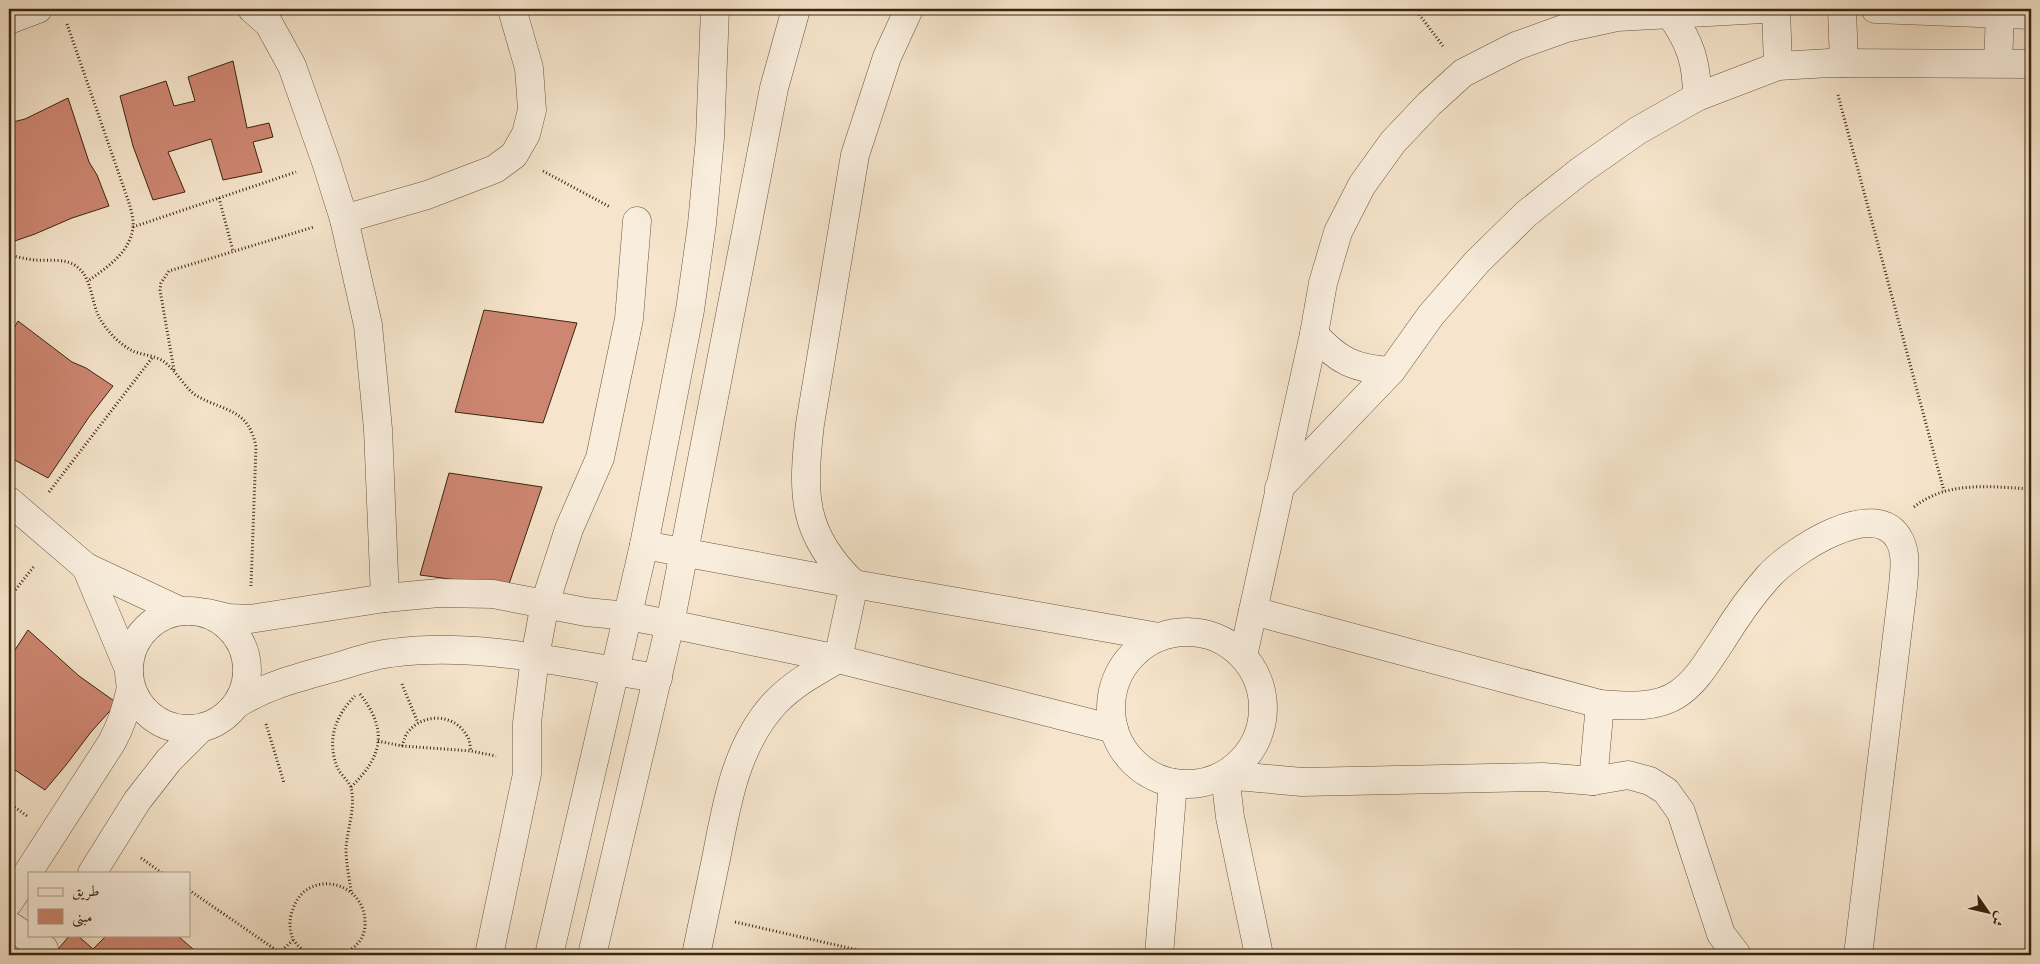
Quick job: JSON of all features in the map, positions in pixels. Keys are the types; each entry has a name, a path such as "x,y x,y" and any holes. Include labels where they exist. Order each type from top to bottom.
{"street":[{"path":"9,20 38,9"},
{"path":"252,9 269,24 292,66 344,218 368,325 378,429 384,598"},
{"path":"344,218 427,195 495,169 514,155 526,134 532,110 529,68 512,9"},
{"path":"549,955 616,672 680,366 702,224 710,138 715,9"},
{"path":"592,955 670,624 774,88 796,9"},
{"path":"854,584 836,567 821,545 809,512 804,469 855,155 887,57 909,9"},
{"path":"1243,656 1314,334 1322,283 1338,232 1362,185 1393,142 1429,104 1463,73 1516,46 1566,28 1617,16 1763,9"},
{"path":"1776,9 1778,66"},
{"path":"1837,63 1842,9"},
{"path":"1875,9 2031,15"},
{"path":"1670,14 1683,32 1692,52 1697,74 1696,97"},
{"path":"1998,62 2000,14"},
{"path":"1279,488 1391,371 1444,300 1477,262 1526,214 1580,171 1637,131 1696,97 1778,66 1837,63 1998,62 2031,64"},
{"path":"489,955 527,774 527,723 535,657 546,603 569,529 600,458 629,319 637,221"},
{"path":"1314,334 1328,351 1347,362 1368,369 1391,371"},
{"path":"19,510 86,567 180,611"},
{"path":"1253,611 1600,704 1626,707 1652,704 1676,696 1695,680 1743,607 1769,576 1798,550 1831,532 1859,525 1876,523 1893,530 1901,542 1905,558 1904,587 1858,955"},
{"path":"644,545 1159,637"},
{"path":"86,567 138,703 150,716 158,721 182,730 200,729 221,720 247,698 286,681 389,653 437,649 487,651 535,657 658,678"},
{"path":"696,955 730,789 747,746 759,724 787,692 814,672 838,659 854,584"},
{"path":"28,872 121,725 128,706 133,646 144,629 160,617 180,611 208,613 250,620 384,598 439,593 493,594 586,612 628,616 838,659 1114,729"},
{"path":"208,613 227,624 241,641 248,662 247,698"},
{"path":"1177,632 1195,632 1213,636 1229,644 1243,656 1256,675 1262,696 1262,719 1255,741 1242,760 1225,774 1208,781 1191,784 1173,782 1154,776 1137,766 1122,749 1114,729 1111,707 1114,685 1124,664 1140,648 1159,637 1177,632"},
{"path":"1593,781 1600,704"},
{"path":"93,872 137,801 169,760 200,729"},
{"path":"1225,774 1302,782 1543,777 1593,781 1628,775 1650,782 1666,790 1681,812 1721,934 1737,955"},
{"path":"1225,774 1230,817 1259,955"},
{"path":"1159,955 1173,782"},
{"path":"9,902 28,872"},
{"path":"9,925 28,936"},
{"path":"28,936 46,946"}],"path":[{"path":"1415,9 1463,73"},
{"path":"65,18 130,203 133,227 126,249 109,266 88,281"},
{"path":"1837,63 1944,491"},
{"path":"514,155 637,221"},
{"path":"133,227 326,162"},
{"path":"219,198 232,251"},
{"path":"174,371 160,290 161,283 169,271 344,218"},
{"path":"9,255 35,260 63,261 76,266 88,281 99,318 113,336 131,350 161,360 174,371 196,396 238,413 248,423 254,434 256,447 250,620"},
{"path":"19,510 152,358"},
{"path":"1893,530 1907,513 1924,499 1944,491 1964,487 2031,489"},
{"path":"9,598 54,540"},
{"path":"389,653 418,723"},
{"path":"351,786 367,772 376,752 378,741 378,730 372,709 359,692 344,708 334,727 333,748 339,770 351,786 352,808 346,849 351,891"},
{"path":"247,698 284,783"},
{"path":"402,746 408,732 418,723 432,718 446,719 459,726 468,737 471,751"},
{"path":"378,741 402,746 488,754 503,759 527,774"},
{"path":"309,955 293,940 289,919 296,900 311,886 331,883 351,891 360,900 364,913 365,926 361,939 353,950 340,955"},
{"path":"190,891 278,953 293,940"},
{"path":"704,915 880,955"},
{"path":"353,950 357,955"}],"building":[{"path":"233,61 247,128 269,123 273,137 253,142 262,172 223,180 211,139 168,152 185,192 153,200 133,146 120,96 166,81 174,106 195,101 188,77"},
{"path":"68,98 89,162 97,175 109,206 72,218 9,243 9,123 25,119"},
{"path":"484,310 577,323 543,423 455,412"},
{"path":"18,321 72,362 86,368 113,386 89,417 48,478 9,457 9,337"},
{"path":"449,473 542,487 508,587 420,575"},
{"path":"28,630 79,676 117,703 91,732 45,790 9,766 9,659"},
{"path":"69,936 78,936 93,949 106,936 180,936 200,955 53,955"}]}
